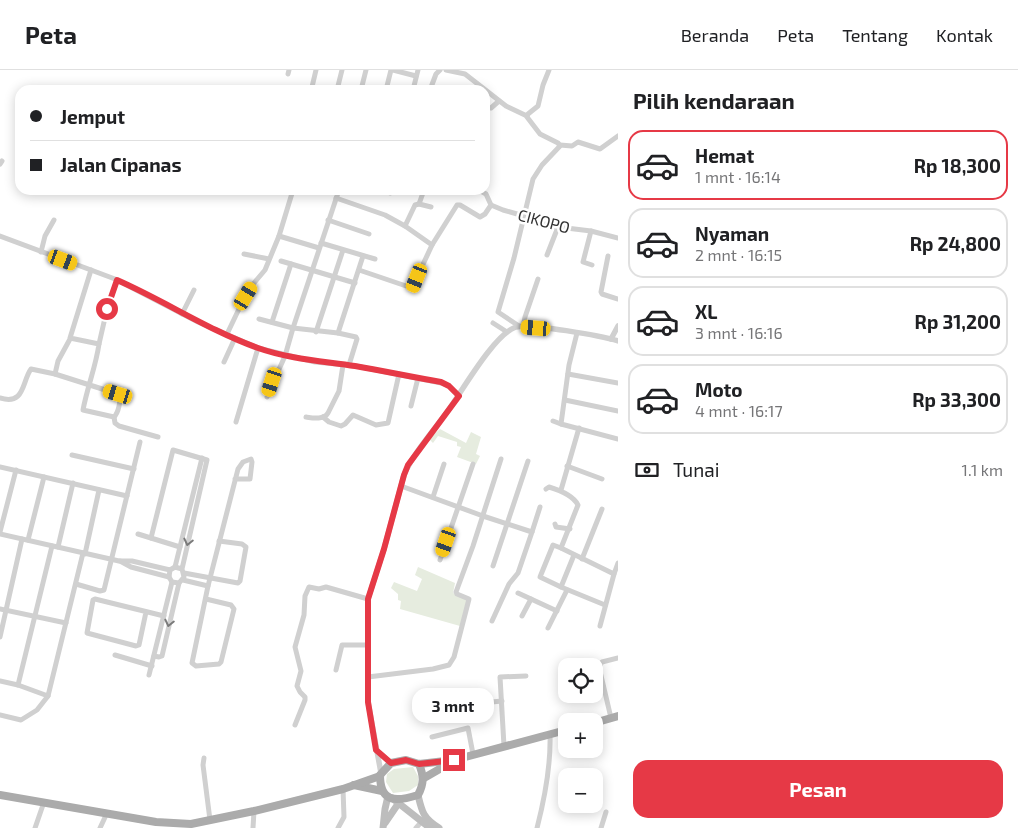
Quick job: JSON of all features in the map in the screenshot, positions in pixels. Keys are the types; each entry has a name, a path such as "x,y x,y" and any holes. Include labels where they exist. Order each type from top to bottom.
{"main road":[{"path":"0,795 174,826 254,811 343,789 380,774 391,763 406,760 419,764 454,760 558,732"},
{"path":"424,778 454,760"},
{"path":"419,764 424,778 418,794 423,819 430,828"},
{"path":"380,774 392,798 384,826"},
{"path":"354,785 392,798 415,815 439,828"},
{"path":"384,826 385,809 392,798 418,794"},
{"path":"415,815 421,810"}],"street":[{"path":"312,85 316,70"},
{"path":"338,85 342,70"},
{"path":"362,85 366,70"},
{"path":"388,85 392,70 416,72 414,85"},
{"path":"432,85 436,74 440,70"},
{"path":"446,70 462,72 480,85"},
{"path":"527,116 538,106 548,70"},
{"path":"490,94 499,101 527,116 540,134 560,145 572,146 579,142 600,149 618,136"},
{"path":"490,108 499,101"},
{"path":"560,145 560,148 542,165 533,179 514,258 498,312 521,326 615,340 618,326"},
{"path":"227,334 254,284 265,270 280,236 292,195"},
{"path":"267,397 285,356 292,328 337,195"},
{"path":"405,226 414,207 419,204 422,195"},
{"path":"359,270 412,288 432,245 457,205 480,217 491,205 486,195"},
{"path":"336,198 385,215 432,245"},
{"path":"419,204 431,207"},
{"name":"CIKOPO","path":"491,205 558,227 591,231 618,238"},
{"path":"41,252 45,236 54,220"},
{"path":"328,220 369,234"},
{"path":"547,255 558,227"},
{"path":"591,231 584,262 592,265"},
{"path":"0,236 117,280 182,314 258,348 315,362 346,365 441,382 449,386 459,396"},
{"path":"280,236 374,259"},
{"path":"316,332 343,250"},
{"path":"244,254 269,259"},
{"path":"338,333 363,256"},
{"path":"608,256 600,292 618,299"},
{"path":"282,261 355,283"},
{"path":"272,322 290,264"},
{"path":"55,374 58,361 68,346 91,270"},
{"path":"380,774 368,702 368,599 401,486 408,465 459,396 482,359 507,332 521,326 538,279"},
{"path":"114,417 83,410 107,309 117,280"},
{"path":"182,314 194,290"},
{"path":"259,319 292,328 338,333 357,339 346,365 339,391 328,413 323,417"},
{"path":"493,323 507,332"},
{"path":"561,424 568,374 577,333"},
{"path":"70,338 99,344"},
{"path":"224,362 235,338"},
{"path":"236,422 258,348"},
{"path":"0,398 9,399 16,397 22,392 31,369 55,374 118,394 120,398 114,417 115,423 118,426 158,437"},
{"path":"306,417 323,417 341,426 353,414 376,425 388,424 399,374"},
{"path":"568,374 618,384"},
{"path":"411,406 418,378"},
{"path":"565,400 618,411"},
{"path":"553,421 618,438"},
{"path":"561,490 579,428"},
{"path":"76,584 100,591 104,590 140,442"},
{"path":"149,675 164,616 172,569 208,461 173,450 151,538"},
{"path":"72,455 134,469"},
{"path":"206,599 231,605 234,609 221,662 219,664 196,666 192,663 208,586 235,479 239,465 247,459 251,459 250,479 235,479"},
{"path":"368,676 433,669 449,665 454,657 468,599 456,593 501,459"},
{"path":"494,566 528,461"},
{"path":"433,497 444,464"},
{"path":"440,560 473,464"},
{"path":"567,466 602,479"},
{"path":"0,467 127,496"},
{"path":"16,470 0,533 120,561 132,561 238,584 246,547 242,544 220,541"},
{"path":"28,540 44,477"},
{"path":"18,685 73,483"},
{"path":"401,486 532,532"},
{"path":"546,489 549,487 561,490 576,501 578,505 561,548"},
{"path":"0,716 21,720 37,710 48,696 99,490"},
{"path":"492,621 509,584 518,573 540,507"},
{"path":"582,559 602,509"},
{"path":"154,656 162,656 181,582 192,512"},
{"path":"555,524 556,527 570,529"},
{"path":"138,534 180,547"},
{"path":"0,637 2,610 22,539"},
{"path":"605,604 567,590 540,577 553,545 614,574"},
{"path":"560,587 574,555"},
{"path":"120,561 131,567 170,579 208,586"},
{"path":"600,626 618,563"},
{"path":"295,725 305,700 297,686 301,671 295,647 304,615 304,600 307,589 309,587 319,589 326,587 368,599"},
{"path":"548,628 567,590"},
{"path":"518,593 557,610"},
{"path":"146,612 139,644 136,646 87,633 93,600 95,599 164,616"},
{"path":"522,616 531,599"},
{"path":"2,610 66,623"},
{"path":"336,670 344,644 368,645"},
{"path":"114,655 152,666"},
{"path":"614,717 599,667 602,662 618,658"},
{"path":"504,746 500,677 526,676"},
{"path":"0,681 18,685 48,696"},
{"path":"462,705 502,701"},
{"path":"432,737 468,728 475,754"},
{"path":"537,828 551,752 550,734"},
{"path":"376,750 391,763"},
{"path":"204,758 203,765 210,820"},
{"path":"338,828 344,817 343,789"},
{"path":"35,828 44,802"},
{"path":"254,811 254,828"},
{"path":"601,828 606,812"},
{"path":"100,828 107,813"},
{"path":"416,828 423,819"}],"shaded area":[{"path":"440,429 466,443 471,432 481,437 476,454 480,456 476,464 457,457 461,447 457,446 457,442 438,436 433,443 429,439"},
{"path":"418,567 455,583 453,593 467,600 460,626 400,609 401,601 398,600 398,594 391,588 394,582 417,591 422,579 415,575"},
{"path":"413,767 418,776 418,785 409,791 393,793 386,782 387,774 394,769"}],"route":[{"path":"107,309 117,280 198,322 258,348 315,362 370,369 441,382 449,386 459,396 408,465 368,599 368,702 376,750 391,763 406,760 419,764 454,760"}]}
